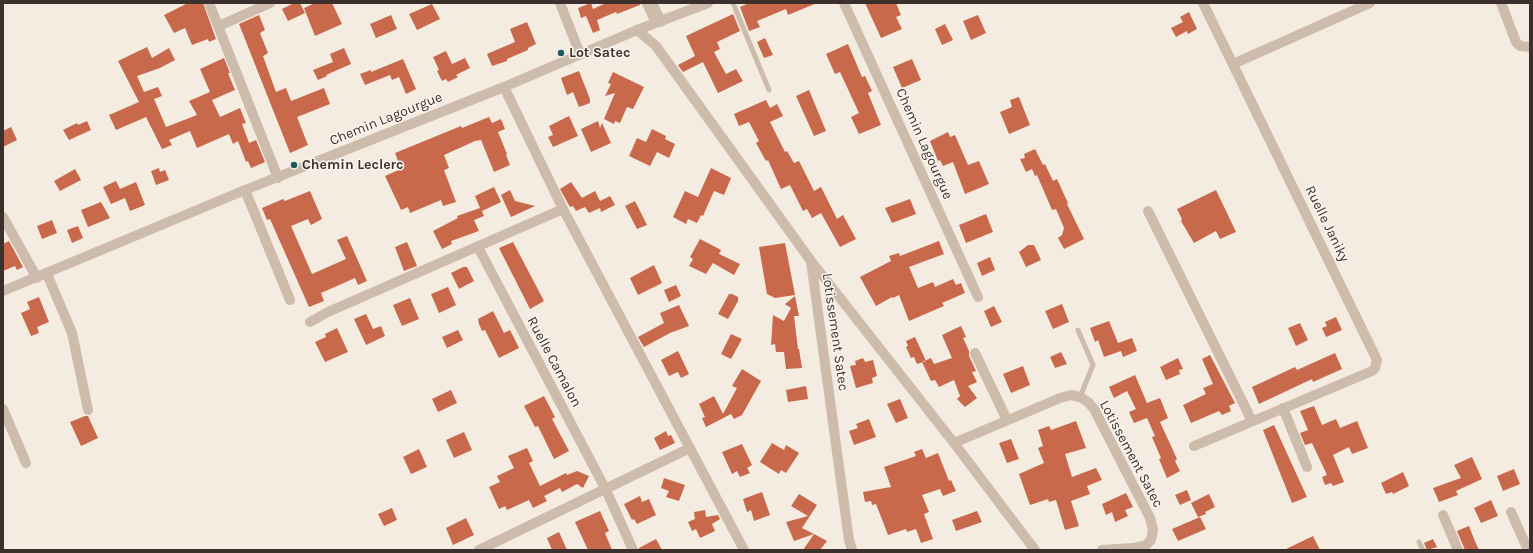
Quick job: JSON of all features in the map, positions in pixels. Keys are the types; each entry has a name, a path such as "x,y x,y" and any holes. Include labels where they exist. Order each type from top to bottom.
{"street":[{"path":"209,3 278,178"},
{"path":"219,26 270,3"},
{"path":"560,3 580,54"},
{"path":"652,3 658,23"},
{"name":"Chemin Lagourgue","path":"3,291 245,190 504,87 637,30 708,3"},
{"name":"Chemin Lagourgue","path":"844,3 978,297"},
{"name":"Ruelle Janiky","path":"1194,446 1372,371 1377,365 1377,360 1203,3"},
{"path":"1233,64 1370,3"},
{"path":"1501,3 1516,42 1520,46 1530,47"},
{"name":"Lotissement Satec","path":"637,30 656,46 811,261 954,443 1035,550"},
{"path":"504,87 563,209 744,550"},
{"path":"245,190 290,300"},
{"path":"310,322 328,312 563,209"},
{"path":"1148,211 1252,421"},
{"path":"3,217 42,276 72,333 88,410"},
{"name":"Ruelle Camalon","path":"478,247 606,490 633,550"},
{"name":"Lotissement Satec","path":"811,261 849,540 852,550"},
{"path":"975,353 1007,420"},
{"name":"Lotissement Satec","path":"954,443 1060,398 1071,395 1080,397 1088,402 1094,410 1150,518 1153,530 1151,540 1146,545 1134,549 1102,550"},
{"path":"1283,408 1307,467"},
{"path":"3,409 26,464"},
{"path":"479,550 606,490 690,448"},
{"path":"1511,512 1528,550"},
{"path":"1443,515 1458,550"}],"lane":[{"path":"644,3 658,23"},
{"path":"733,3 769,90"},
{"path":"1078,330 1093,365 1080,397"},
{"path":"1419,542 1423,550"}],"building":[{"path":"188,3 203,3 216,39 209,42 208,39 192,45 185,28 174,33 164,15"},
{"path":"294,3 300,3 305,13 288,21 282,9"},
{"path":"315,3 332,3 342,24 315,36 304,8"},
{"path":"591,3 593,9 606,3 640,3 640,5 617,14 616,12 597,20 600,30 593,33 586,16 581,18 578,8"},
{"path":"749,3 817,3 788,15 786,9 757,21 760,27 749,31 740,7"},
{"path":"865,3 896,3 901,15 896,17 902,29 881,38"},
{"path":"432,4 440,19 417,30 409,14"},
{"path":"1189,12 1197,29 1188,34 1187,31 1176,37 1171,28 1183,22 1180,17"},
{"path":"733,14 740,31 717,42 720,49 714,52 726,74 736,69 743,81 718,93 703,62 683,72 678,65 695,56 686,36"},
{"path":"259,15 265,30 260,33 268,53 263,56 276,92 286,88 291,101 324,88 330,104 297,117 308,145 290,153 239,24"},
{"path":"391,15 397,29 376,38 370,24"},
{"path":"978,15 986,33 971,40 963,21"},
{"path":"527,22 536,44 528,48 528,50 507,59 507,61 492,66 487,54 515,42 510,29"},
{"path":"945,24 953,40 942,45 935,29"},
{"path":"765,38 773,55 764,58 757,42"},
{"path":"848,44 862,77 865,76 872,91 868,93 881,125 859,134 851,117 859,113 840,72 835,74 826,54"},
{"path":"147,47 152,58 169,48 175,60 160,68 137,76 144,92 158,87 162,96 154,99 166,127 197,115 189,101 210,92 200,69 224,58 235,90 212,100 220,117 240,108 246,123 242,124 249,143 256,140 265,162 251,168 248,161 246,162 238,141 233,144 229,134 197,148 190,131 169,140 172,145 162,149 146,117 116,130 109,115 139,102 118,61"},
{"path":"344,48 351,64 318,80 313,70 333,62 330,54"},
{"path":"446,51 452,64 465,58 470,68 456,75 458,77 448,82 446,79 442,81 433,57"},
{"path":"403,59 416,89 406,94 399,77 392,80 390,75 365,85 360,74 371,70 371,72"},
{"path":"912,59 921,80 902,88 893,67"},
{"path":"579,71 590,99 590,103 579,107 573,92 567,95 561,78"},
{"path":"613,72 644,87 633,109 627,107 620,123 615,121 614,124 604,119 615,93 605,96 611,84 608,83"},
{"path":"809,90 826,131 814,136 796,96"},
{"path":"1019,97 1030,125 1009,134 1000,112 1012,107 1010,100"},
{"path":"766,100 770,108 777,104 783,116 770,122 785,152 787,151 794,163 799,161 814,191 821,187 837,219 843,215 856,239 840,247 821,213 812,218 807,209 803,211 790,185 781,189 768,160 766,161 756,143 759,141 749,122 739,126 734,114"},
{"path":"569,116 578,136 553,147 548,137 553,135 549,126"},
{"path":"489,117 492,123 501,119 505,129 498,132 510,165 494,172 481,140 475,141 444,155 449,168 444,170 456,202 443,206 441,200 410,213 408,207 401,210 385,176 401,169 395,153 461,126 462,128"},
{"path":"87,121 91,130 69,140 63,130 77,123 78,125"},
{"path":"598,121 600,128 602,123 611,143 591,152 581,129"},
{"path":"11,127 17,140 3,147 3,131"},
{"path":"652,129 666,136 665,139 675,144 669,158 657,152 650,166 629,156 637,138 646,142"},
{"path":"948,132 950,137 955,135 968,165 979,161 989,184 965,194 953,162 943,166 940,160 938,161 930,141"},
{"path":"1035,149 1043,165 1045,164 1053,181 1057,179 1084,239 1064,249 1058,238 1062,235 1064,228 1056,209 1052,210 1037,175 1035,176 1032,169 1026,172 1020,159 1025,158 1024,154"},
{"path":"159,168 160,172 165,170 169,180 156,185 151,171"},
{"path":"711,168 731,178 724,195 714,191 703,216 701,215 697,223 688,219 686,224 673,217 685,191 698,197"},
{"path":"75,169 81,180 60,191 54,181"},
{"path":"116,181 120,189 136,182 145,205 130,211 125,198 111,204 103,187"},
{"path":"571,182 582,198 595,191 600,201 610,196 615,205 601,212 600,208 589,213 585,207 576,211 573,206 570,207 560,189"},
{"path":"494,187 501,202 482,211 484,216 474,220 479,231 451,241 452,244 442,249 433,231 458,218 457,216 480,208 475,196"},
{"path":"510,190 515,201 535,206 511,217 501,195"},
{"path":"1216,190 1236,232 1220,239 1216,231 1194,243 1181,221 1182,219 1177,209"},
{"path":"310,191 322,219 311,225 308,219 291,226 312,274 346,259 337,240 347,236 367,281 358,285 355,278 321,293 324,301 309,307 270,219 267,220 262,208 283,199 285,201"},
{"path":"910,199 916,214 892,223 885,208"},
{"path":"635,201 647,225 637,229 625,206"},
{"path":"101,202 110,218 88,227 81,210"},
{"path":"986,214 993,232 966,243 959,225"},
{"path":"52,220 57,233 42,239 37,226"},
{"path":"78,226 83,238 72,243 67,230"},
{"path":"700,239 721,250 719,254 740,264 734,275 713,263 706,274 689,266 693,259 690,257"},
{"path":"9,241 23,267 17,270 15,266 3,271 3,244"},
{"path":"939,241 944,254 909,267 918,288 933,282 935,287 953,279 956,285 961,283 965,293 942,303 944,306 909,321 899,295 893,298 892,297 876,306 860,277 891,261 889,256 899,253 900,256"},
{"path":"407,242 417,266 404,271 395,247"},
{"path":"513,242 544,301 530,309 499,248"},
{"path":"785,243 795,295 775,298 767,294 759,247"},
{"path":"1028,245 1034,245 1041,260 1026,267 1019,252"},
{"path":"990,257 995,270 982,276 977,263"},
{"path":"654,265 662,283 638,295 630,278"},
{"path":"463,267 467,267 474,281 459,289 451,273"},
{"path":"676,285 681,296 669,302 664,290"},
{"path":"448,287 456,305 439,313 431,294"},
{"path":"729,294 738,297 738,301 728,319 718,314"},
{"path":"795,296 799,316 794,316 802,368 786,369 784,352 776,352 775,344 771,345 773,315 784,321 791,308 785,304"},
{"path":"39,297 49,322 37,327 39,333 31,336 21,313 30,309 27,302"},
{"path":"410,298 419,319 402,326 393,305"},
{"path":"1062,304 1069,322 1053,329 1045,311"},
{"path":"679,305 689,326 670,333 644,347 638,337 664,323 660,313"},
{"path":"994,306 1002,322 991,327 984,311"},
{"path":"493,311 504,333 510,330 519,348 499,358 485,330 482,331 478,319"},
{"path":"366,314 373,329 381,326 385,336 366,345 354,319"},
{"path":"1336,317 1342,330 1326,337 1322,328 1327,326 1325,322"},
{"path":"1109,321 1118,343 1132,338 1137,351 1123,357 1121,351 1104,357 1098,340 1095,342 1090,328"},
{"path":"1300,323 1308,340 1296,346 1288,328"},
{"path":"961,326 966,337 963,338 969,351 969,356 976,371 972,372 977,382 968,386 977,398 965,407 957,399 960,396 954,380 939,387 935,380 931,381 922,362 931,358 934,364 952,358 942,335"},
{"path":"337,328 348,352 325,362 315,342 326,337 325,334"},
{"path":"458,330 463,340 447,348 442,337"},
{"path":"731,334 742,339 731,359 721,354"},
{"path":"915,337 926,361 917,364 914,357 911,358 906,347 908,346 906,341"},
{"path":"678,351 689,374 681,378 678,372 669,376 661,360"},
{"path":"1061,352 1067,364 1055,368 1050,357"},
{"path":"1335,353 1342,369 1313,382 1312,379 1259,404 1252,387 1295,367 1297,370"},
{"path":"1210,355 1235,403 1229,406 1231,411 1222,415 1219,411 1191,423 1183,405 1206,394 1203,388 1213,384 1202,359"},
{"path":"863,358 865,362 873,360 877,376 872,378 873,383 856,388 850,366 856,365 855,361"},
{"path":"1178,358 1183,369 1179,370 1180,374 1166,380 1160,367"},
{"path":"1023,366 1030,385 1011,393 1003,374"},
{"path":"742,369 761,381 742,415 734,419 731,414 706,427 702,418 705,417 699,404 714,396 723,414 737,388 732,386"},
{"path":"1135,375 1147,403 1160,398 1168,418 1160,422 1177,459 1175,461 1180,471 1167,478 1159,459 1161,458 1152,437 1155,436 1147,418 1134,423 1129,412 1136,409 1127,391 1114,398 1109,387"},
{"path":"806,386 808,399 788,402 786,390"},
{"path":"451,390 457,403 438,412 432,399"},
{"path":"544,396 555,417 552,419 569,451 554,459 538,426 535,427 524,406"},
{"path":"900,399 908,418 896,423 887,404"},
{"path":"1314,406 1322,425 1336,419 1340,428 1357,421 1368,448 1352,454 1349,447 1333,455 1344,482 1333,486 1331,483 1325,485 1322,477 1327,475 1312,443 1305,445 1300,433 1308,430 1300,411"},
{"path":"88,416 98,438 81,446 70,422"},
{"path":"869,419 876,437 854,445 849,431 858,428 856,424"},
{"path":"1076,421 1086,448 1065,454 1072,477 1096,468 1102,480 1087,486 1090,494 1071,501 1079,526 1065,530 1056,500 1049,502 1048,499 1030,505 1019,474 1044,463 1038,448 1043,446 1038,430 1049,426 1051,430"},
{"path":"1274,425 1307,497 1292,503 1263,430"},
{"path":"666,431 668,436 671,435 675,443 660,450 654,438"},
{"path":"464,432 472,450 454,458 446,440"},
{"path":"1011,439 1019,459 1007,463 999,443"},
{"path":"772,443 784,450 786,445 799,453 786,473 781,470 779,474 760,462"},
{"path":"742,444 752,465 747,468 750,473 740,477 737,471 732,474 722,452"},
{"path":"527,448 533,461 529,463 540,486 566,473 567,475 577,471 589,476 583,488 577,484 562,492 560,488 544,496 547,501 533,508 529,500 507,510 505,506 499,509 489,487 500,482 497,476 514,468 508,456"},
{"path":"419,449 427,467 411,474 403,457"},
{"path":"922,449 926,458 938,453 949,481 951,480 956,491 943,496 940,489 922,495 929,512 924,514 933,539 921,543 916,529 907,532 906,529 888,535 876,504 872,505 871,501 865,502 863,492 891,487 884,467 916,456 914,452"},
{"path":"1472,457 1482,479 1456,491 1458,495 1439,502 1433,488 1461,478 1454,465"},
{"path":"1514,469 1520,484 1503,491 1497,476"},
{"path":"1403,472 1409,486 1393,494 1392,492 1386,494 1381,483"},
{"path":"664,478 685,485 679,501 666,497 669,491 661,488"},
{"path":"1187,490 1191,500 1180,505 1175,495"},
{"path":"762,492 770,515 754,521 751,510 747,512 743,499"},
{"path":"1126,493 1133,507 1125,510 1128,516 1115,522 1112,512 1106,515 1102,504"},
{"path":"799,494 817,505 802,528 814,534 794,541 786,522 808,516 791,506"},
{"path":"1209,494 1215,507 1205,512 1206,514 1198,517 1191,503"},
{"path":"640,496 642,502 649,499 656,515 637,524 634,519 632,520 624,504"},
{"path":"1491,500 1498,516 1481,523 1474,508"},
{"path":"392,508 397,520 384,526 378,514"},
{"path":"705,510 706,517 718,515 720,519 712,524 715,531 700,538 696,529 692,531 688,522 695,519 694,512"},
{"path":"600,511 609,531 605,533 612,550 588,550 575,522"},
{"path":"977,511 982,522 956,531 952,520"},
{"path":"1200,517 1206,529 1178,541 1172,529"},
{"path":"466,518 474,535 453,545 446,528"},
{"path":"1469,526 1479,550 1465,550 1457,531"},
{"path":"559,532 567,550 552,550 547,538"},
{"path":"814,534 827,541 820,550 803,550"},
{"path":"1313,536 1320,550 1284,550"},
{"path":"656,539 662,550 639,550 639,548"},
{"path":"1433,539 1437,547 1427,550 1424,543"}],"place":[{"name":"Lot Satec","path":"561,53"},
{"name":"Chemin Leclerc","path":"294,165"}]}
